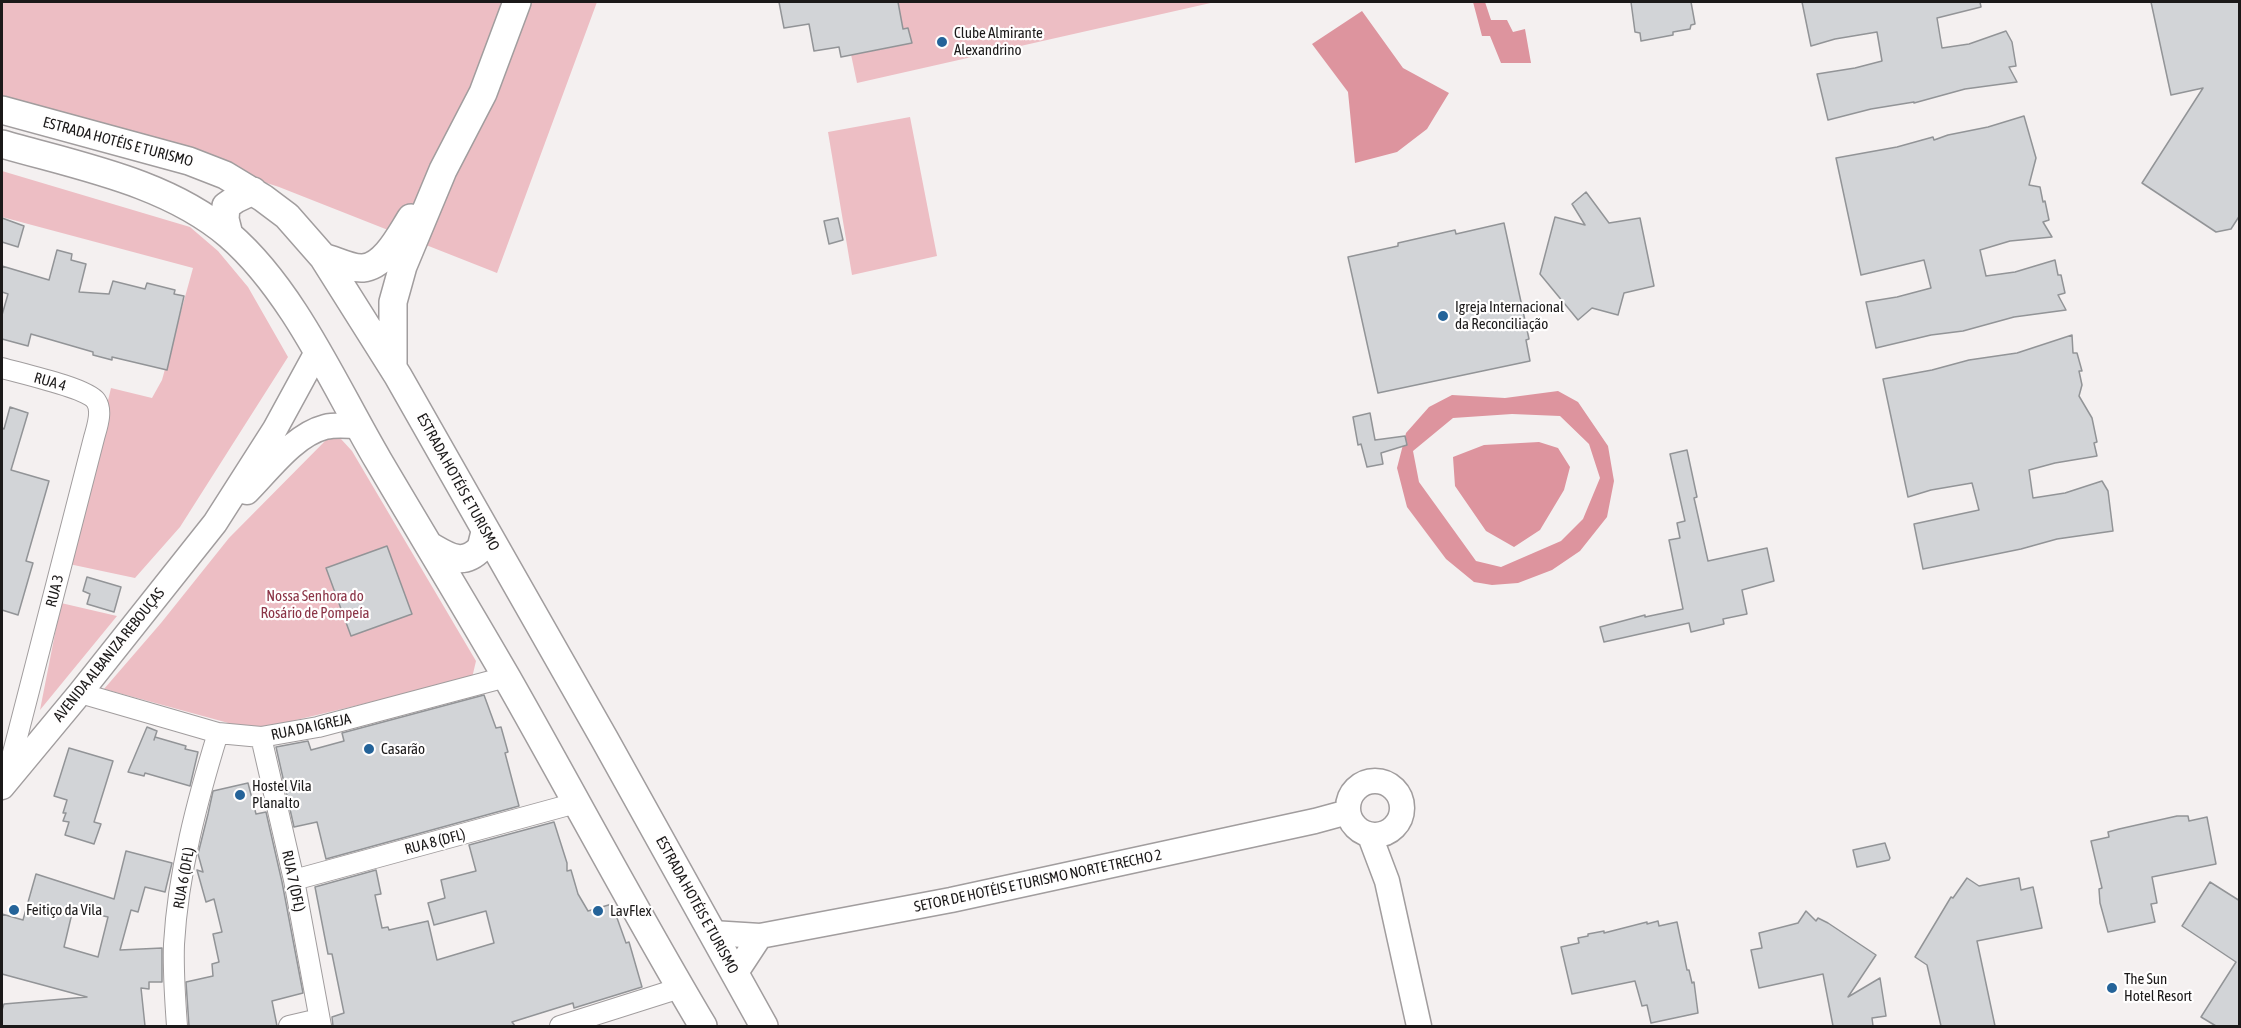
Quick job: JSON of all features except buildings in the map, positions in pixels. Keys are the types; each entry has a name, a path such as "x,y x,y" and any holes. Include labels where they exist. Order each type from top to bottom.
{"main road":[{"path":"393,367 392,321 396,286 443,170 483,93 517,2"},
{"name":"ESTRADA HOTÉIS E TURISMO","path":"2,110 209,168 253,191 287,216 323,257 393,367 764,1026"},
{"path":"2,144 108,174 154,191 207,219 229,235 248,254 278,291 317,352 506,677 703,1026"},
{"path":"323,257 356,267 369,266 378,261 392,245 443,170"},
{"path":"229,235 225,219 226,206 253,191"},
{"path":"430,546 454,559 463,560 481,548 485,531"}],"street":[{"name":"AVENIDA ALBANIZA REBOUÇAS","path":"4,784 80,693 215,523 275,429 317,352"},
{"name":"RUA 4","path":"2,368 84,392 96,401"},
{"name":"RUA 3","path":"4,784 94,438 99,413 96,401"},
{"name":"AVENIDA ALBANIZA REBOUÇAS","path":"215,523 285,453 308,435 326,427 358,426"},
{"name":"RUA DA IGREJA","path":"80,693 219,733 261,737 318,727 506,677"},
{"name":"RUA 6 (DFL)","path":"177,1026 174,965 177,909 204,781 219,733"},
{"name":"RUA 7 (DFL)","path":"261,737 294,880 320,1023"},
{"name":"RUA 8 (DFL)","path":"294,880 576,803"},
{"name":"SETOR DE HOTÉIS E TURISMO NORTE TRECHO 2","path":"711,933 760,936 951,900 1315,821 1366,826 1387,881 1419,1026"},
{"path":"735,974 760,936"},
{"path":"560,1026 680,988"},
{"path":"289,1026 320,1023"}],"green space":[{"path":"2,2 597,2 497,273 279,187 2,97"},
{"name":"Clube Almirante Alexandrino","path":"840,2 1215,2 857,83"},
{"path":"910,117 937,256 852,275 828,132"},
{"path":"2,171 190,227 218,251 248,287 288,357 180,527 135,578 69,564 111,388 152,398 162,380 193,268 2,217"},
{"name":"Nossa Senhora do Rosário de Pompeía","path":"329,437 341,439 352,451 476,661 472,678 254,730 104,689 161,623 229,538"},
{"path":"61,603 117,616 40,710"}],"shaded area":[{"path":"1473,2 1485,2 1491,20 1507,20 1513,32 1525,29 1531,63 1501,63 1490,36 1482,36"},
{"path":"1362,11 1403,68 1449,93 1427,129 1397,152 1355,163 1348,92 1312,44"},
{"path":"1558,391 1578,402 1608,446 1614,481 1607,517 1580,551 1552,570 1518,583 1492,585 1474,582 1446,559 1407,507 1397,468 1406,433 1429,407 1452,395 1505,398","holes":["1512,414 1560,416 1589,444 1600,478 1583,519 1561,541 1501,567 1476,561 1419,482 1413,451 1453,418"]},
{"path":"1539,442 1558,448 1570,467 1564,490 1540,530 1514,547 1486,531 1455,486 1453,457 1484,445"}],"place":[{"name":"Clube Almirante Alexandrino","path":"942,42"},
{"name":"Igreja Internacional da Reconciliação","path":"1443,316"},
{"name":"Casarão","path":"369,749"},
{"name":"Hostel Vila Planalto","path":"240,795"},
{"name":"Feitiço da Vila","path":"14,910"},
{"name":"LavFlex","path":"598,911"},
{"name":"The Sun Hotel Resort","path":"2112,988"}]}
